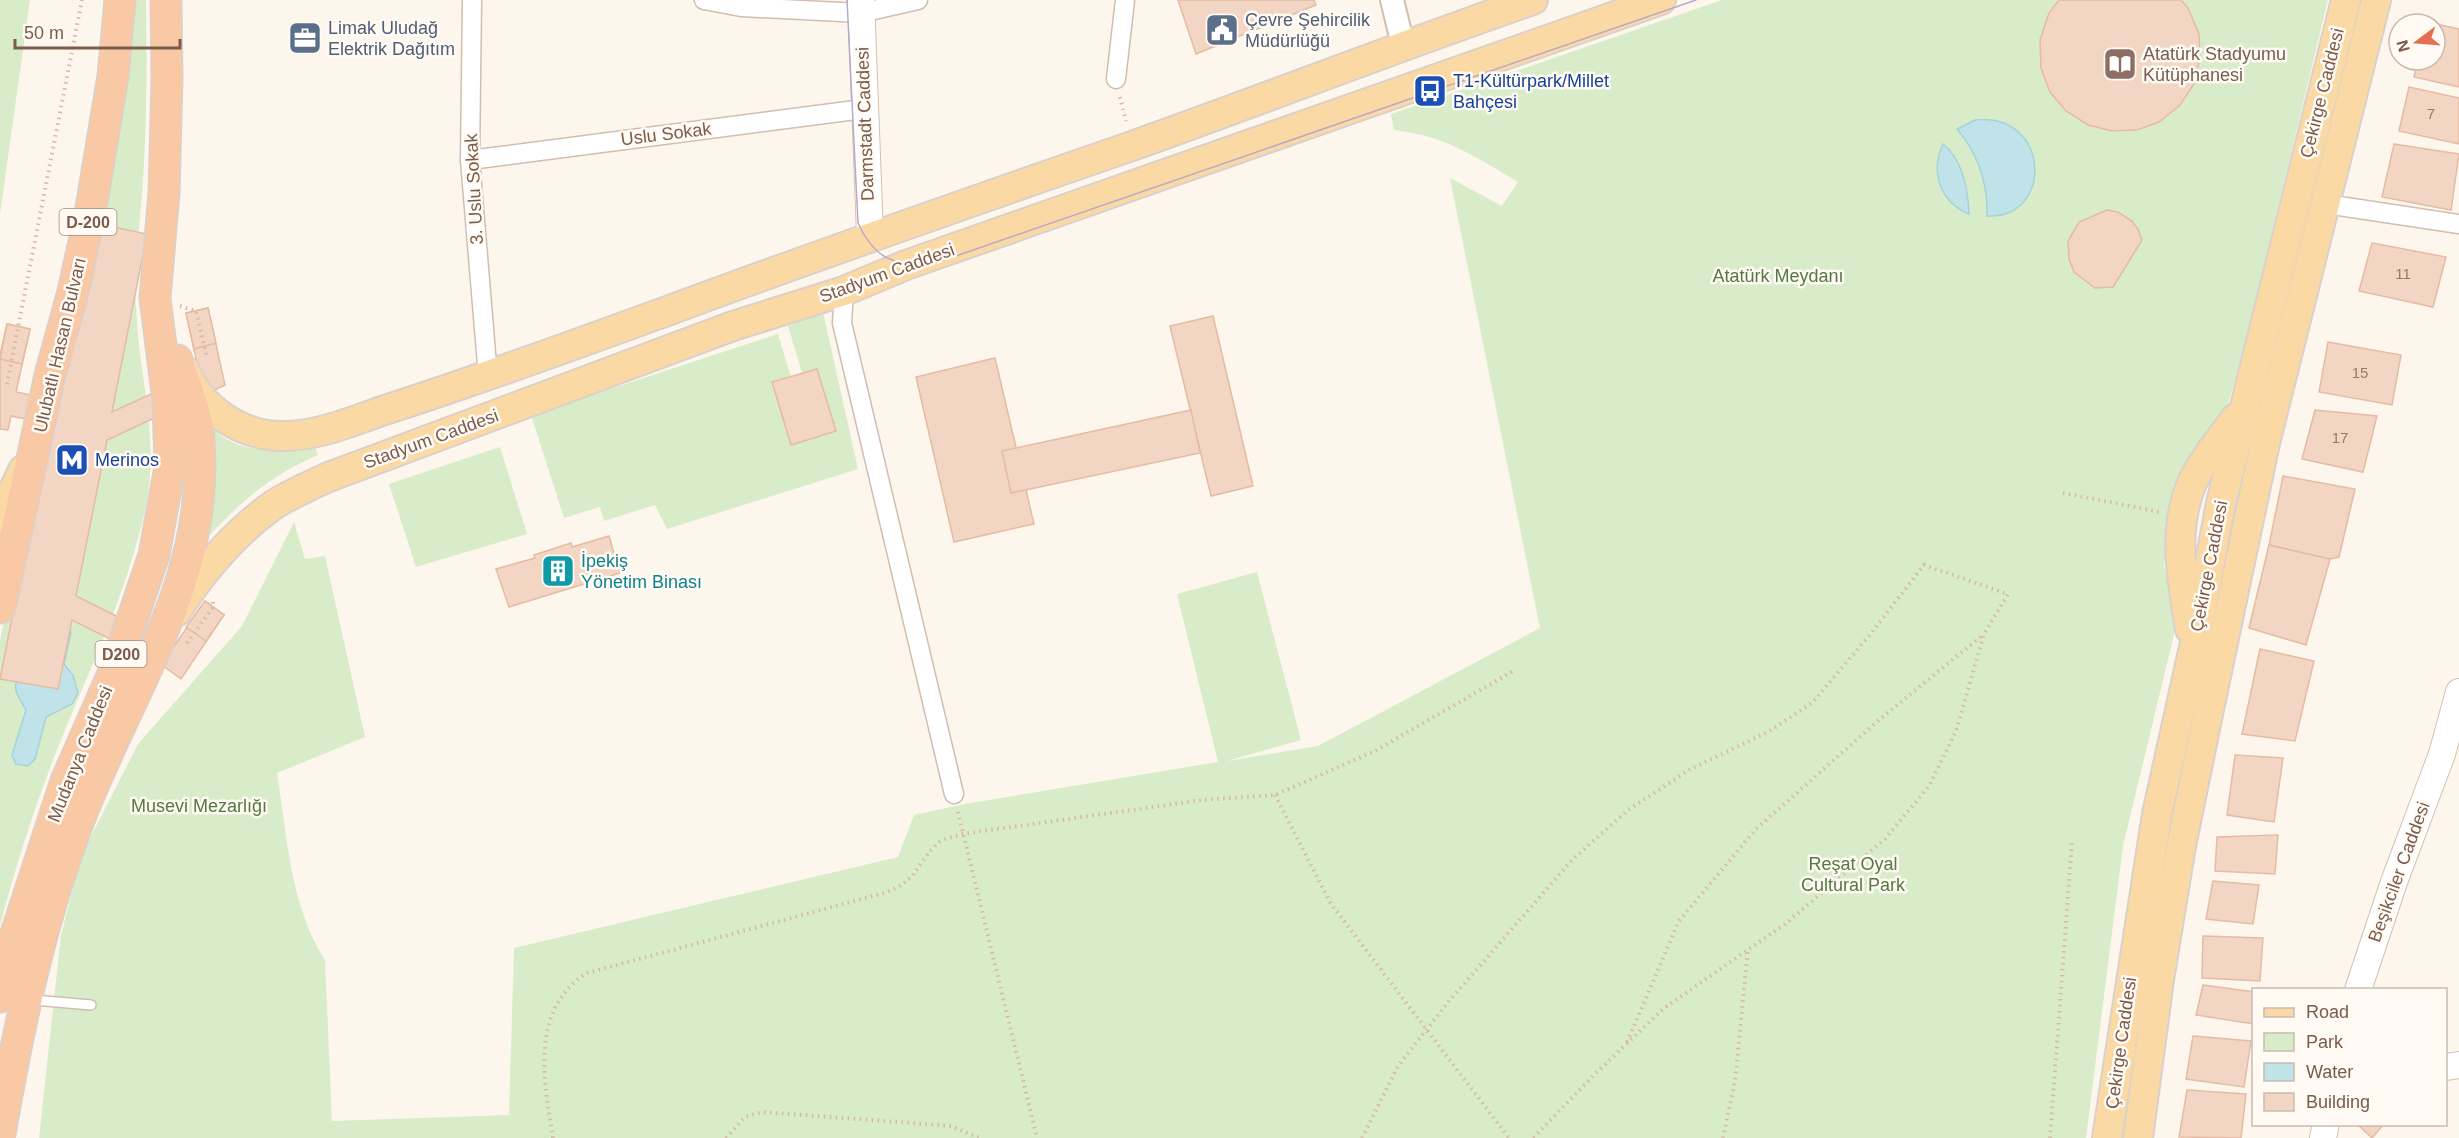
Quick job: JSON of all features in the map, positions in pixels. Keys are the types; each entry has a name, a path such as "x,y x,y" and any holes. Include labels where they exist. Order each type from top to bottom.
{"highway":[{"name":"Ulubatlı Hasan Bulvarı","path":"37,441 50,375 90,214 113,76 120,0"},
{"path":"0,1134 17,1040 43,932 75,831 116,731 167,627 186,572 198,505 198,429 155,298 164,193 167,79 165,0"},
{"name":"Mudanya Caddesi","path":"0,997 11,949 66,781 116,667 154,555 170,467 168,401 155,298"},
{"path":"0,550 37,441"},
{"path":"0,608 37,441"},
{"path":"18,1138 23,1073 43,932"}],"main road":[{"path":"155,298 190,383 219,415 254,434 285,436 319,431 488,377 870,236 1132,146 1403,45 1533,0"},
{"name":"Stadyum Caddesi","path":"167,627 196,580 232,538 274,505 326,478 733,326 843,291 906,265 1661,0"},
{"name":"Çekirge Caddesi","path":"2107,1138 2157,814 2194,648 2221,503 2346,0"},
{"name":"Çekirge Caddesi","path":"2138,1138 2159,980 2181,846 2265,443 2376,0"},
{"name":"Darmstadt Caddesi","path":"861,6 863,109 870,236"},
{"path":"2194,648 2181,574 2182,516 2192,483 2244,406"},
{"path":"0,519 37,441"},
{"name":"Beşikciler Caddesi","path":"2359,988 2394,882 2450,756 2459,692"}],"street":[{"name":"3. Uslu Sokak","path":"472,0 470,160 488,377"},
{"path":"704,0 741,7 861,6 918,0"},
{"path":"1116,79 1125,0"},
{"path":"1392,0 1403,45"},
{"name":"Uslu Sokak","path":"470,160 863,109"},
{"path":"2326,204 2459,224"},
{"path":"843,291 842,323 954,794"}],"lane":[{"path":"34,1000 91,1005"}],"path":[{"path":"7,384 82,0"},
{"path":"1124,112 1127,124"},
{"path":"196,311 209,367"},
{"path":"2063,493 2182,516"},
{"path":"1362,1138 1398,1066 1426,1030 1573,859 1629,810 1689,770 1768,732 1812,703 1868,637 1924,565 2008,594 1984,634 1956,731 1929,786 1885,838 1785,924 1663,1009 1533,1138"},
{"path":"1627,1044 1679,921 1756,829 1880,719 1984,634"},
{"path":"553,1138 544,1050 546,1029 555,1006 577,979 587,973 884,893 902,886 918,871 937,843 962,834 1202,800 1275,795 1375,751 1515,670"},
{"path":"954,794 1037,1138"},
{"path":"1275,795 1331,904 1509,1138"},
{"path":"2050,1138 2072,842"},
{"path":"1723,1138 1735,1081 1748,950"},
{"path":"726,1138 745,1117 762,1112 951,1126 980,1138"}],"green space":[{"path":"0,0 30,0 0,214"},
{"path":"124,0 146,0 145,142 137,252 136,306 150,431 150,481 131,564 100,647 46,778 21,852 0,926 0,641"},
{"name":"Reşat Oyal Cultural Park","path":"1722,0 2328,0 2243,352 2219,435 2169,518 2164,566 2178,618 2123,846 2086,1138 39,1138 61,935 81,856 138,744 242,626 294,522 305,559 325,556 365,737 277,773 287,845 297,893 313,939 325,960 332,1121 509,1115 514,948 898,857 914,815 965,804 1218,762 1177,594 1257,572 1301,740 1227,761 1318,746 1540,628 1450,178 1502,206 1518,182 1459,148 1429,137 1394,130 1391,114"},
{"path":"823,312 858,469 667,529 655,505 604,521 600,507 564,518 531,415 778,334 791,377 802,373 788,326"},
{"path":"189,401 217,432 238,445 264,450 315,448 318,455 274,478 255,492 204,542 172,581 191,479"},
{"path":"500,447 527,534 416,567 389,484"}],"water":[{"path":"1975,120 2000,122 2018,132 2030,147 2035,166 2033,185 2024,201 2009,212 1987,216 1986,192 1981,170 1971,149 1957,129"},
{"path":"1943,144 1960,167 1969,214 1951,202 1940,185 1937,165"},
{"path":"52,627 71,632 64,664 73,675 78,693 72,704 46,717 35,759 28,766 16,764 12,755 26,710 16,691 18,676 25,661"}],"building":[{"name":"Çevre Şehircilik Müdürlüğü","path":"1178,0 1314,0 1316,5 1196,54"},
{"name":"Atatürk Stadyumu Kütüphanesi","path":"2059,0 2181,0 2188,8 2199,34 2200,59 2194,84 2180,105 2159,122 2137,130 2112,131 2088,125 2066,111 2050,92 2041,68 2040,40 2049,13"},
{"path":"2447,26 2459,29 2459,87 2414,77 2415,72 2447,72"},
{"path":"2409,87 2459,98 2459,144 2399,131"},
{"path":"2394,144 2459,154 2451,210 2382,197"},
{"path":"2107,210 2118,212 2132,221 2142,240 2113,287 2095,288 2074,272 2069,259 2068,241 2079,222"},
{"path":"89,222 147,234 112,412 199,372 186,313 208,308 225,385 107,440 76,596 175,645 205,601 224,615 181,679 162,665 72,620 58,689 0,679 50,424 11,416 8,430 0,429 0,355 7,324 30,329 16,392 55,400"},
{"path":"2372,243 2446,257 2433,307 2359,291"},
{"path":"208,308 216,343 194,349 186,313"},
{"path":"1213,316 1253,486 1211,496 1170,326"},
{"path":"7,324 30,329 22,364 0,359"},
{"path":"2328,342 2401,355 2392,405 2319,392"},
{"path":"995,358 1034,524 954,542 916,377"},
{"path":"817,369 836,431 791,445 772,382"},
{"path":"1191,410 1200,453 1011,493 1002,451"},
{"path":"2315,410 2377,416 2363,472 2302,459"},
{"path":"2283,476 2355,489 2339,557 2330,559 2269,545"},
{"name":"İpekiş Yönetim Binası","path":"609,536 620,573 509,607 496,569 535,558 534,555 571,543 572,547"},
{"path":"2269,545 2330,559 2306,645 2249,628"},
{"path":"205,601 224,615 206,641 186,627"},
{"path":"2260,649 2314,661 2295,741 2242,734"},
{"path":"2235,755 2283,758 2274,822 2227,815"},
{"path":"2278,835 2275,874 2215,871 2217,837"},
{"path":"2213,881 2259,885 2253,924 2206,919"},
{"path":"2203,936 2263,938 2260,981 2202,978"},
{"path":"2203,985 2252,992 2252,1024 2196,1015"},
{"path":"2193,1036 2251,1041 2244,1087 2186,1079"},
{"path":"2187,1090 2246,1094 2241,1138 2179,1137"},
{"path":"2359,1126 2382,1126 2372,1138"}],"tram line":[{"path":"847,0 858,223 864,235 878,252 895,261 917,265 930,265 1696,0"}],"place":[{"name":"Çevre Şehircilik Müdürlüğü","path":"1222,30"},
{"name":"Limak Uludağ Elektrik Dağıtım","path":"305,38"},
{"name":"Atatürk Stadyumu Kütüphanesi","path":"2120,64"},
{"name":"T1-Kültürpark/Millet Bahçesi","path":"1430,91"},
{"name":"Merinos","path":"72,460"},
{"name":"İpekiş Yönetim Binası","path":"558,571"}],"park label":[{"name":"Atatürk Meydanı","path":"1778,276"},
{"name":"Musevi Mezarlığı","path":"199,806"}]}
